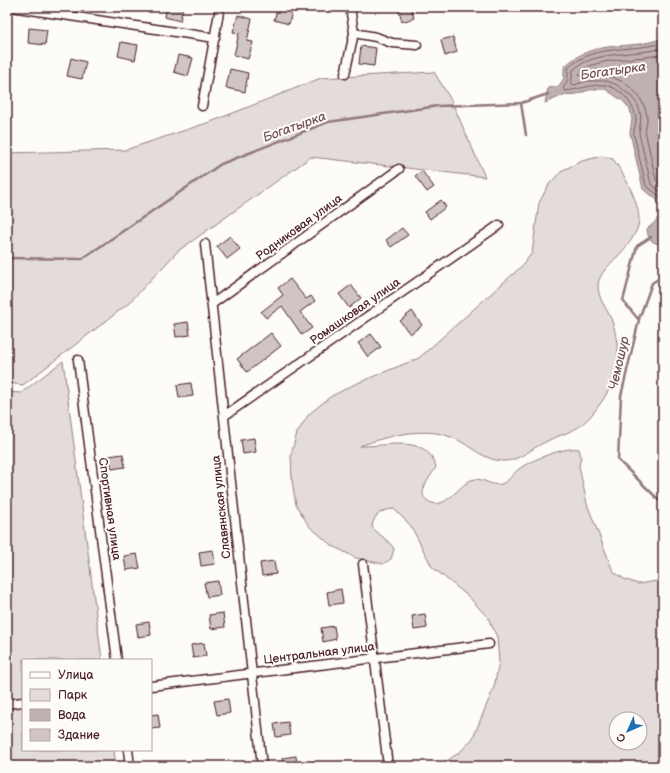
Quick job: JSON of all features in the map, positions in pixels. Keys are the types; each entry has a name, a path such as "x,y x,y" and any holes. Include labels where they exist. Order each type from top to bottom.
{"street":[{"path":"11,7 215,38"},
{"path":"202,106 220,7"},
{"path":"345,74 354,33 350,7"},
{"path":"354,33 376,37 392,43 417,45"},
{"name":"Родниковая улица","path":"212,304 399,169"},
{"name":"Ромашковая улица","path":"224,416 499,225"},
{"name":"Славянская улица","path":"205,244 262,766"},
{"name":"Спортивная улица","path":"78,360 117,659"},
{"path":"363,564 388,766"},
{"name":"Центральная улица","path":"152,686 489,644"},
{"path":"7,704 22,702"},
{"path":"128,751 130,766"}],"green space":[{"path":"434,72 451,100 485,177 311,157 178,251 128,304 23,385 7,383 7,153 125,150 213,121 321,78"},
{"path":"602,156 613,159 622,172 634,196 638,213 638,225 631,240 624,250 605,270 600,277 598,285 599,295 614,327 618,357 617,369 612,385 602,402 589,418 577,428 547,441 521,456 506,461 491,459 458,440 429,432 417,432 393,436 360,446 404,444 415,446 424,450 431,456 436,467 425,485 423,494 424,498 434,504 445,501 471,480 479,479 497,485 501,484 524,465 549,454 579,449 581,457 579,466 587,504 613,571 624,579 638,584 663,580 663,766 440,766 461,751 473,738 494,687 499,662 497,637 488,618 469,597 432,567 411,526 394,509 385,510 376,516 372,527 390,543 394,549 391,559 383,564 356,558 331,545 309,526 296,505 292,481 291,454 297,433 309,414 330,397 355,384 419,358 522,266 532,253 539,203 549,184 563,170 582,161"},
{"path":"63,361 102,659 22,659 22,751 114,751 116,766 7,766 7,392 21,393"}],"water":[{"path":"663,38 663,244 659,244 649,238 647,232 647,229 658,219 661,211 659,203 655,198 643,189 630,133 632,119 630,109 623,101 605,89 589,90 577,94 564,95 545,103 548,88 559,86 564,78 564,67 576,58 600,48 650,42"}],"building":[{"path":"167,7 183,7 180,21 165,17"},
{"path":"278,7 293,7 289,24 274,20"},
{"path":"398,7 411,7 414,18 402,22"},
{"path":"238,15 252,19 247,41 253,42 248,59 234,55 239,33 233,32"},
{"path":"29,28 47,30 45,45 28,43"},
{"path":"453,37 457,52 445,56 441,40"},
{"path":"121,42 138,45 135,60 118,56"},
{"path":"361,46 376,48 374,66 359,64"},
{"path":"178,55 193,58 188,76 174,72"},
{"path":"71,58 86,62 82,79 67,76"},
{"path":"230,69 248,73 245,92 226,88"},
{"path":"422,171 434,187 427,192 415,176"},
{"path":"441,200 446,207 430,219 425,212"},
{"path":"402,228 408,235 391,247 386,240"},
{"path":"230,236 240,249 227,259 217,246"},
{"path":"290,279 306,299 311,296 315,301 300,312 312,328 302,335 282,306 266,318 261,312 283,295 278,288"},
{"path":"351,285 361,298 349,308 339,294"},
{"path":"412,311 422,325 410,334 400,321"},
{"path":"188,322 190,335 176,337 174,324"},
{"path":"271,333 281,346 247,372 237,359"},
{"path":"371,334 381,347 368,357 358,343"},
{"path":"191,383 193,396 179,398 177,385"},
{"path":"254,438 256,452 243,454 241,440"},
{"path":"123,454 125,467 112,469 109,456"},
{"path":"213,550 215,564 201,566 199,552"},
{"path":"137,554 140,568 126,570 124,556"},
{"path":"274,561 276,574 262,576 260,563"},
{"path":"218,581 220,595 207,597 204,583"},
{"path":"341,589 343,603 329,605 327,592"},
{"path":"223,613 225,627 211,629 209,615"},
{"path":"425,614 427,628 414,630 412,616"},
{"path":"149,622 151,635 138,637 136,624"},
{"path":"334,626 336,639 323,642 321,628"},
{"path":"204,643 206,656 193,658 191,645"},
{"path":"228,699 230,713 217,715 214,701"},
{"path":"158,714 160,728 152,729 152,715"},
{"path":"288,722 290,735 276,737 274,724"},
{"path":"296,756 297,766 283,766 282,758"}],"waterway":[{"name":"Богатырка","path":"7,258 82,259 221,164 328,122 438,106 521,103 548,94"},
{"path":"521,103 526,135"},
{"name":"Чемошур","path":"651,237 637,246 623,301 639,320 621,396 618,460 663,504"},
{"path":"639,319 652,283 663,276"}]}
